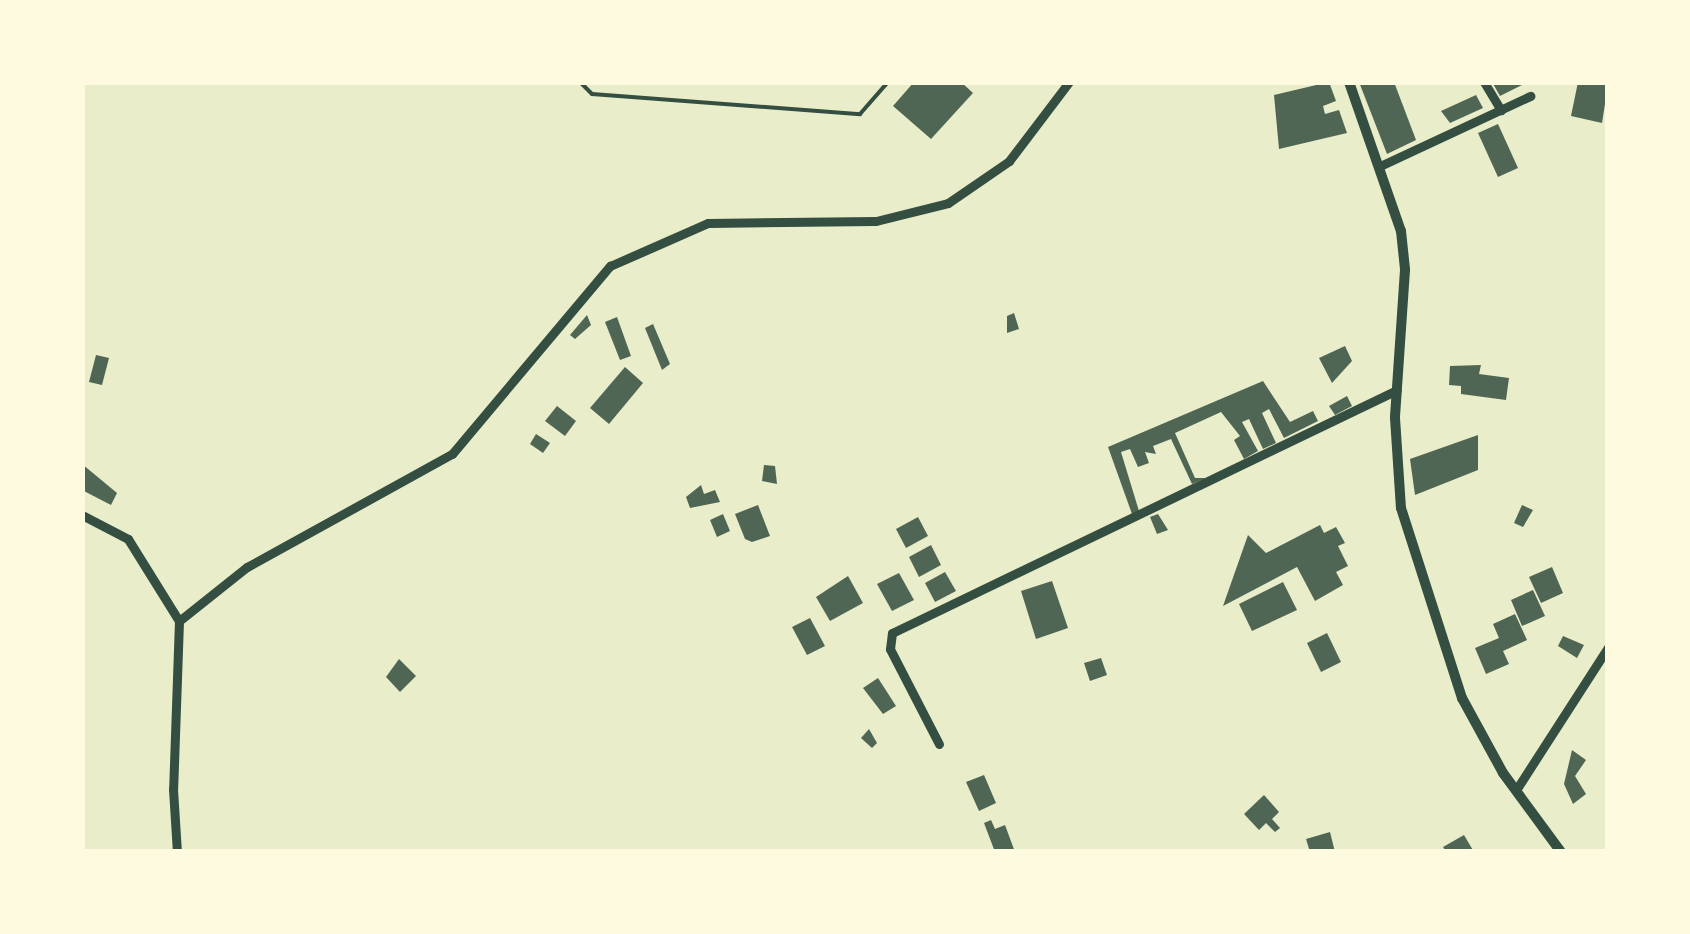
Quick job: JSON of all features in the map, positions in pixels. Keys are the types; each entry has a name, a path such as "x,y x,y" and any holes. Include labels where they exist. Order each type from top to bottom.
{"street":[{"path":"179,621 248,567 452,454 610,266 708,223 876,221 948,203 1009,161 1069,82"},
{"path":"1349,82 1380,166 1405,270 1397,390 1401,508 1462,698 1516,790 1561,852"},
{"path":"1484,82 1501,110"},
{"path":"1380,166 1530,96"},
{"path":"939,744 890,649 892,633 1397,390"},
{"path":"82,515 128,539 179,621 173,788 178,852"},
{"path":"1516,790 1608,648"}],"lane":[{"path":"580,82 592,94 860,114 888,82"}],"building":[{"path":"914,82 961,82 973,93 931,139 893,106"},
{"path":"1329,82 1336,101 1323,106 1325,114 1339,110 1347,133 1279,149 1274,95"},
{"path":"1359,82 1394,82 1416,140 1387,154"},
{"path":"1492,82 1528,82 1500,96"},
{"path":"1578,82 1608,85 1602,123 1571,116"},
{"path":"1476,95 1483,108 1450,123 1441,111"},
{"path":"1498,124 1518,168 1498,177 1478,133"},
{"path":"1014,313 1019,329 1007,333 1007,316"},
{"path":"587,315 591,325 575,339 570,335"},
{"path":"617,317 631,356 620,360 605,322"},
{"path":"653,324 670,364 662,370 645,328"},
{"path":"1345,346 1352,361 1332,383 1319,358"},
{"path":"96,355 109,358 102,385 89,382"},
{"path":"1481,365 1479,374 1509,378 1506,400 1461,394 1461,386 1449,385 1450,366"},
{"path":"625,367 643,383 609,424 590,408"},
{"path":"1263,381 1290,422 1313,411 1318,421 1284,438 1269,409 1262,413 1276,443 1263,449 1249,419 1242,422 1258,451 1244,459 1234,440 1240,436 1221,412 1175,433 1195,478 1206,478 1192,484 1171,439 1153,446 1156,454 1145,452 1149,463 1138,467 1130,449 1121,452 1139,511 1132,514 1108,447"},
{"path":"1347,396 1352,406 1335,415 1329,406"},
{"path":"557,406 576,421 565,436 545,421"},
{"path":"536,434 550,443 543,453 530,444"},
{"path":"1478,435 1478,470 1415,495 1410,459"},
{"path":"82,464 117,493 111,505 82,490"},
{"path":"764,465 775,466 777,484 762,481"},
{"path":"701,485 704,494 715,490 720,502 690,508 686,497"},
{"path":"758,505 770,536 752,542 745,539 735,514"},
{"path":"1522,505 1533,510 1523,527 1514,523"},
{"path":"723,514 730,531 717,537 710,520"},
{"path":"1158,514 1168,530 1157,534 1150,517"},
{"path":"918,517 928,536 906,548 896,529"},
{"path":"1320,525 1324,533 1336,527 1345,543 1338,546 1348,566 1336,572 1343,585 1315,601 1297,567 1223,606 1248,535 1266,553"},
{"path":"931,545 941,565 919,577 909,557"},
{"path":"1552,567 1563,593 1541,603 1529,577"},
{"path":"945,572 956,591 935,602 925,583"},
{"path":"899,573 914,600 892,611 877,584"},
{"path":"848,576 863,603 830,621 816,597"},
{"path":"1052,581 1068,628 1036,639 1021,591"},
{"path":"1283,582 1297,610 1252,631 1239,604"},
{"path":"1533,590 1545,616 1522,626 1511,600"},
{"path":"1515,614 1527,640 1503,651 1509,664 1486,674 1475,648 1499,638 1493,624"},
{"path":"810,618 825,646 807,655 792,627"},
{"path":"1327,633 1341,662 1321,672 1307,643"},
{"path":"1563,636 1584,645 1577,658 1558,646"},
{"path":"1101,658 1107,675 1090,681 1084,663"},
{"path":"399,659 416,676 400,692 386,677"},
{"path":"878,678 896,706 883,714 863,688"},
{"path":"869,729 877,743 872,748 861,738"},
{"path":"1572,750 1586,760 1575,776 1586,794 1573,804 1564,784"},
{"path":"984,775 996,803 979,811 966,782"},
{"path":"1264,795 1279,812 1272,819 1280,828 1275,832 1266,823 1259,830 1244,814"},
{"path":"991,820 995,829 1005,825 1015,852 995,852 984,823"},
{"path":"1330,832 1335,852 1310,852 1306,839"},
{"path":"1464,835 1474,852 1446,852 1443,847"}]}
